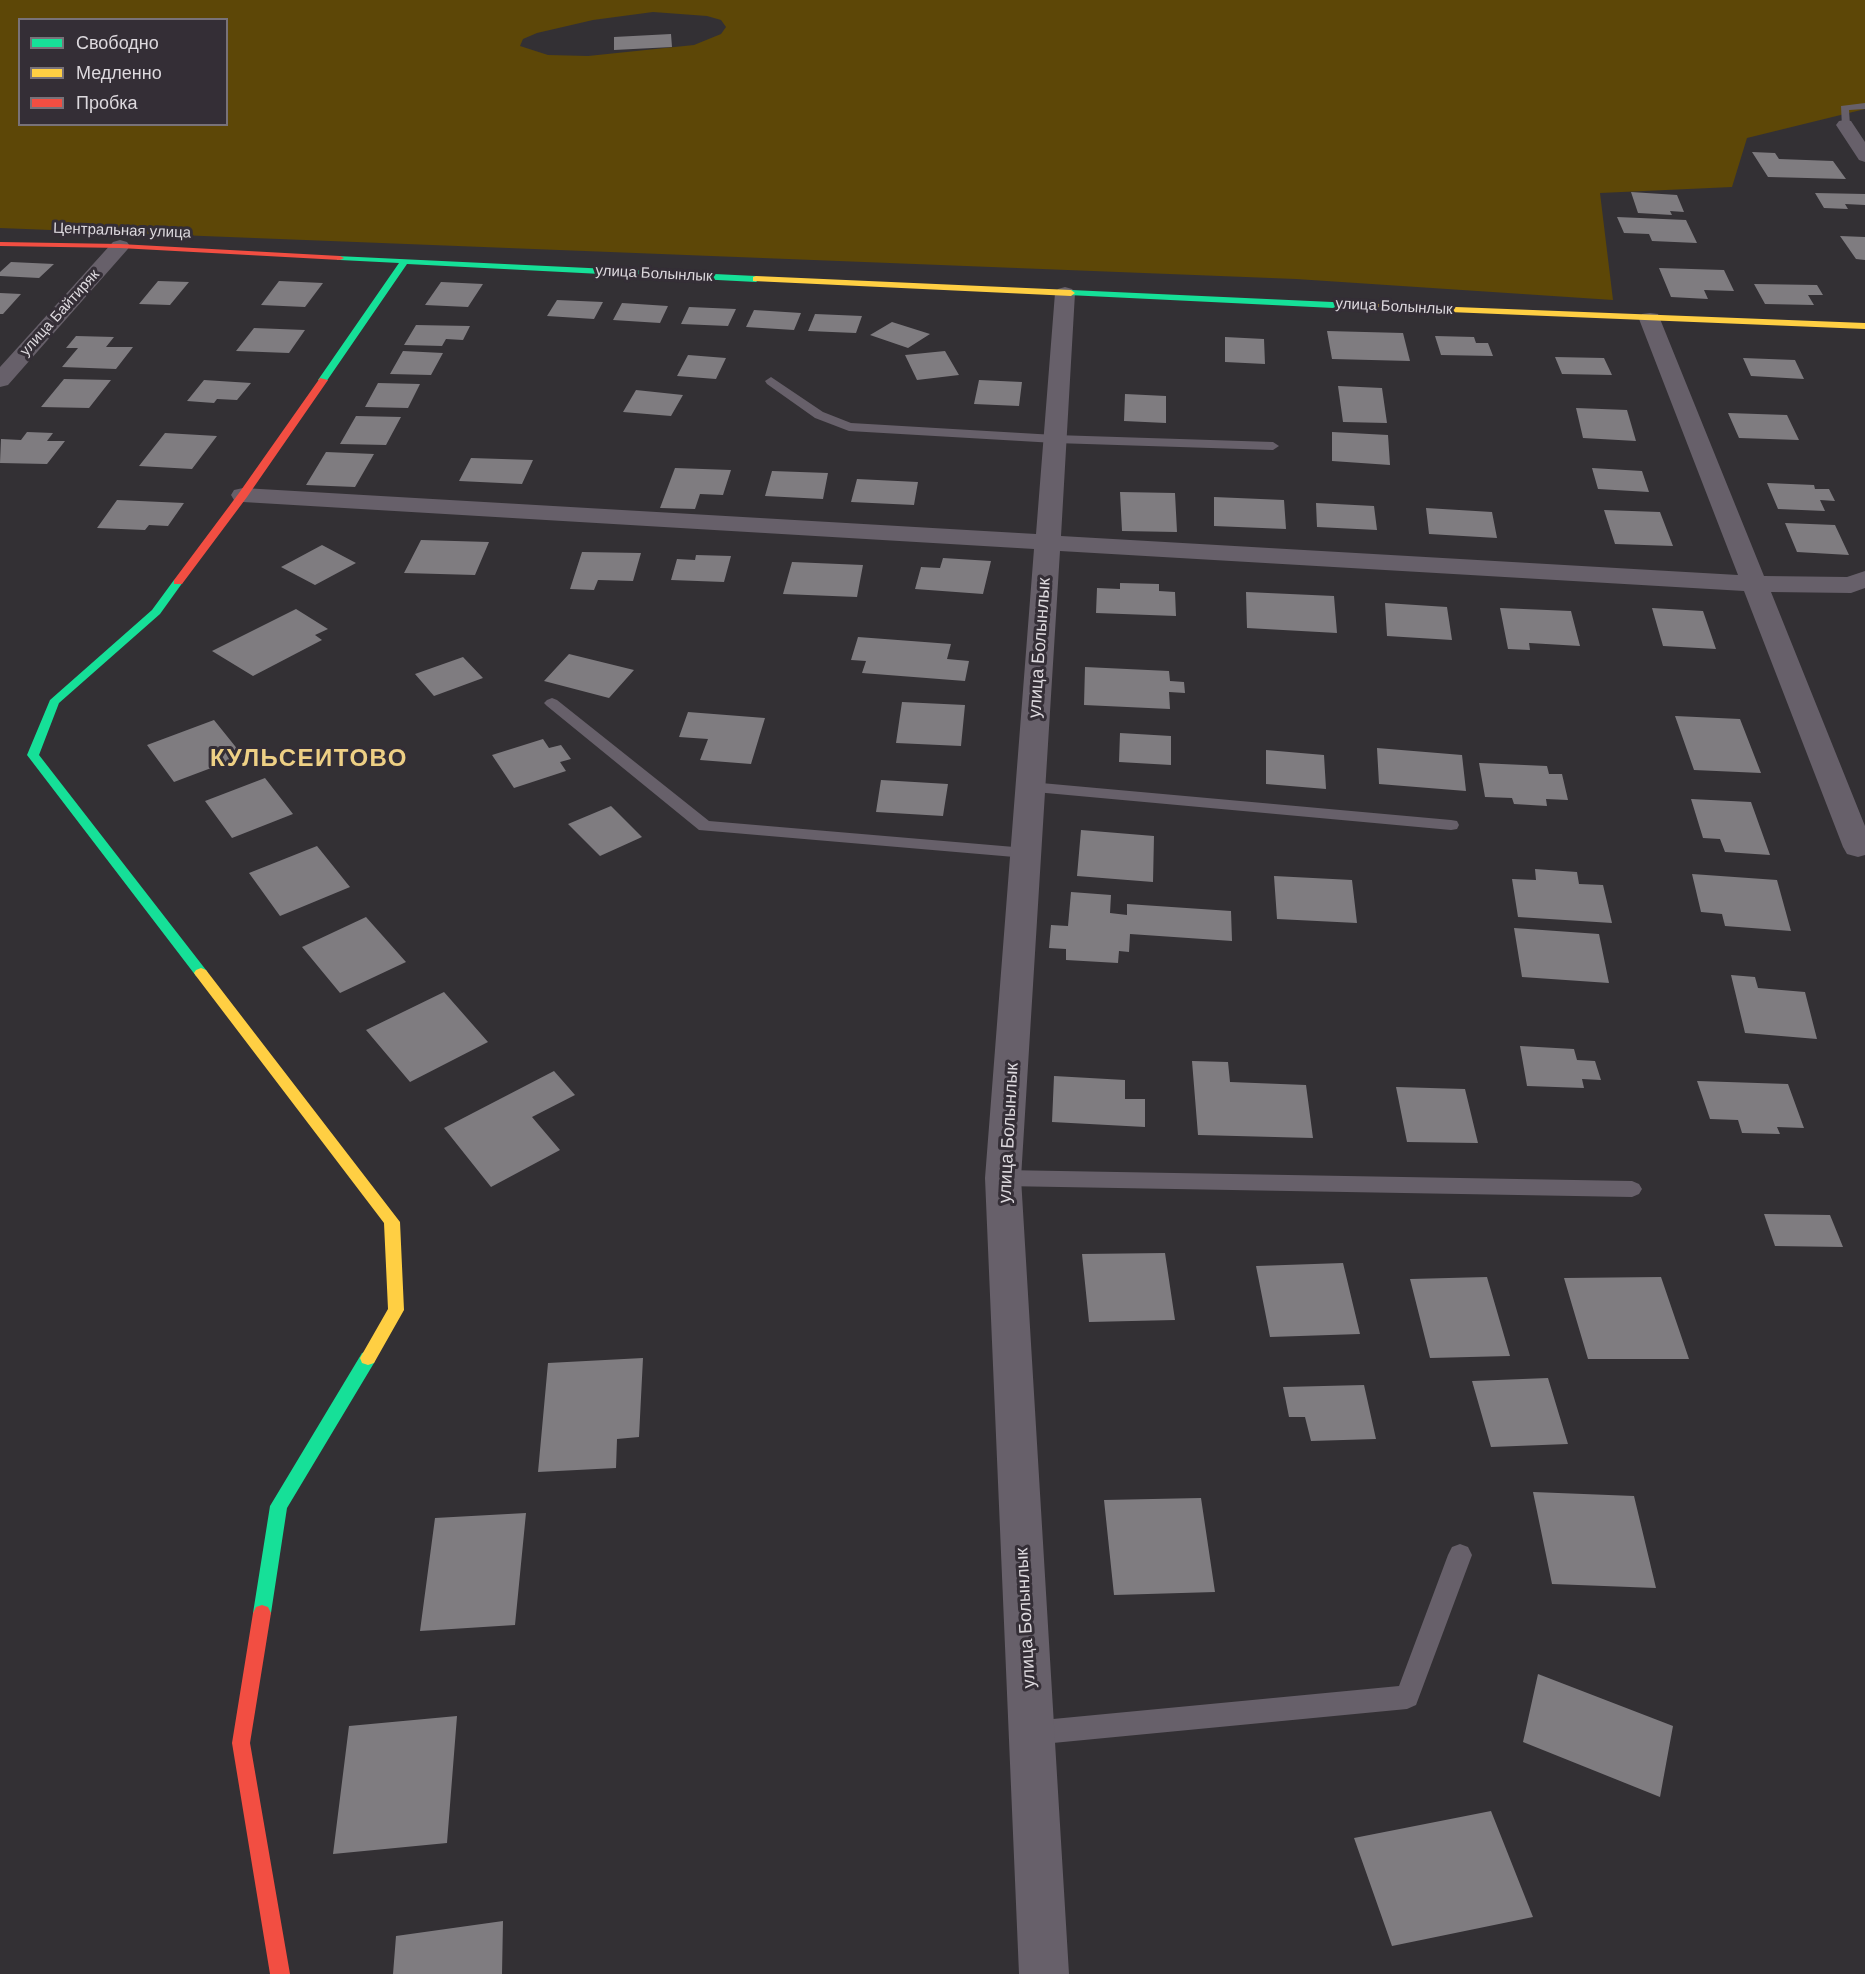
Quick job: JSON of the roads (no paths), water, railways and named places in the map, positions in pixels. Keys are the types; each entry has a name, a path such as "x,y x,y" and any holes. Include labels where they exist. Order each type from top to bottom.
{"street":[{"path":"1845,125 1865,156"},
{"name":"Центральная улица","path":"0,244 120,246 242,252"},
{"name":"улица Байтиряк","path":"0,380 120,246"},
{"name":"улица Болынлык","path":"242,252 1065,293 1865,327"},
{"path":"280,1974 241,1743 279,1506 396,1310 392,1222 33,755 54,702 156,612 243,495 405,261"},
{"name":"улица Болынлык","path":"1044,1974 1003,1178 1065,293"},
{"path":"1650,319 1863,853"},
{"path":"243,495 1756,584 1851,585 1865,579"}],"lane":[{"path":"1845,125 1844,108 1865,106"},
{"path":"771,381 819,415 849,426 1055,439 1273,446"},
{"path":"552,703 705,826 1026,852"},
{"path":"1030,787 1451,825"},
{"path":"1003,1178 1632,1189"},
{"path":"1032,1734 1407,1697 1460,1555"}],"district":[{"name":"КУЛЬСЕИТОВО","path":"309,759"}]}
